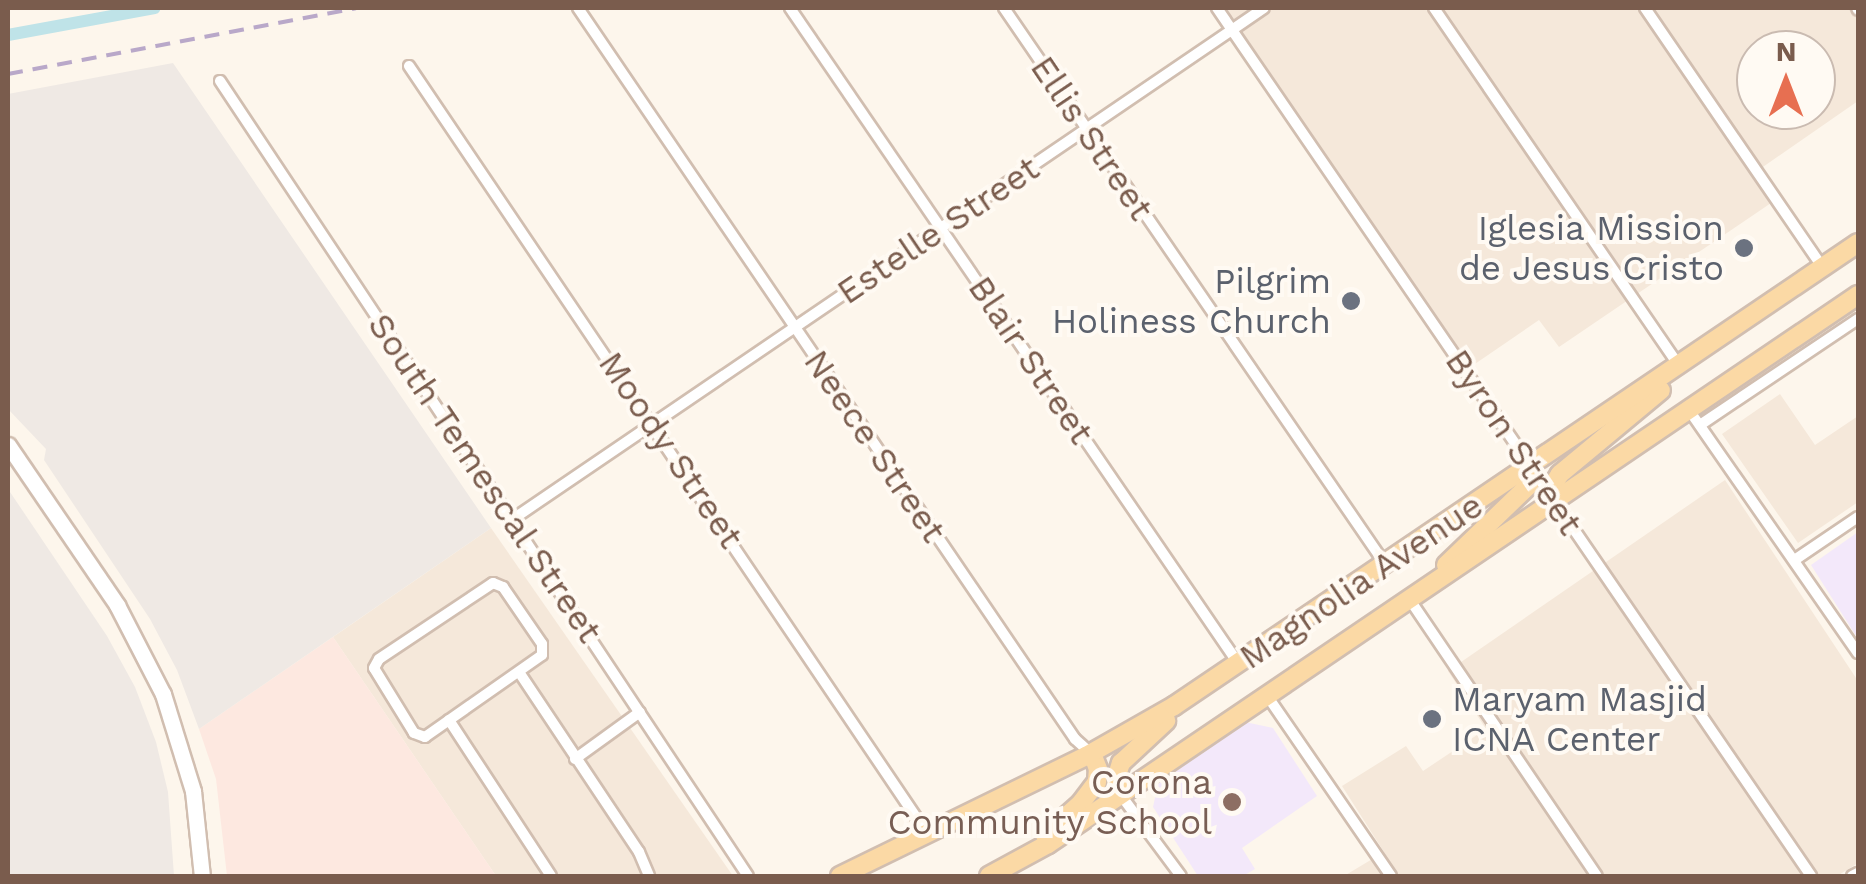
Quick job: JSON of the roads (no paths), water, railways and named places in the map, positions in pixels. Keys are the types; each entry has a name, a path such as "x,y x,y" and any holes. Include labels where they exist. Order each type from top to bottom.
{"main road":[{"name":"Magnolia Avenue","path":"840,876 929,836 1092,753 1216,680 1858,243"},
{"path":"1816,324 1858,285"},
{"name":"Magnolia Avenue","path":"989,876 1268,697 1554,502 1694,418 1858,295"},
{"path":"1554,502 1553,485 1560,474 1669,383 1679,366"},
{"path":"8,449 116,605 163,694 192,791 202,876"},
{"path":"1410,600 1529,485 1531,466"},
{"path":"1120,794 1117,772 1136,746 1216,680"},
{"path":"1012,864 1090,793 1098,775 1092,753"}],"street":[{"name":"Neece Street","path":"578,8 1075,739 1092,753 1182,876"},
{"name":"Blair Street","path":"790,8 1238,663"},
{"name":"Ellis Street","path":"1004,8 1386,565"},
{"name":"Byron Street","path":"1217,8 1811,876"},
{"name":"Estelle Street","path":"512,519 1264,8"},
{"path":"1434,8 1679,366"},
{"path":"1645,8 1823,268"},
{"name":"Moody Street","path":"409,66 929,836"},
{"name":"South Temescal Street","path":"220,81 748,876"},
{"name":"Magnolia Avenue","path":"1694,418 1858,319"},
{"path":"1694,418 1858,652"},
{"path":"1796,559 1858,517"},
{"path":"493,582 504,587 542,644 542,655 519,672 425,737 414,733 374,668 380,658 493,582"},
{"path":"1410,600 1597,876"},
{"path":"519,672 639,852 649,876"},
{"path":"1268,697 1390,876"},
{"path":"576,759 640,712"},
{"path":"449,720 550,876"},
{"path":"1852,876 1858,873"}],"waterway":[{"path":"8,35 155,8"}],"railway":[{"path":"8,74 356,8"}],"place":[{"name":"Iglesia Mission de Jesus Cristo","path":"1744,248"},
{"name":"Pilgrim Holiness Church","path":"1351,301"},
{"name":"Maryam Masjid ICNA Center","path":"1432,719"},
{"name":"Corona Community School","path":"1232,802"}]}
